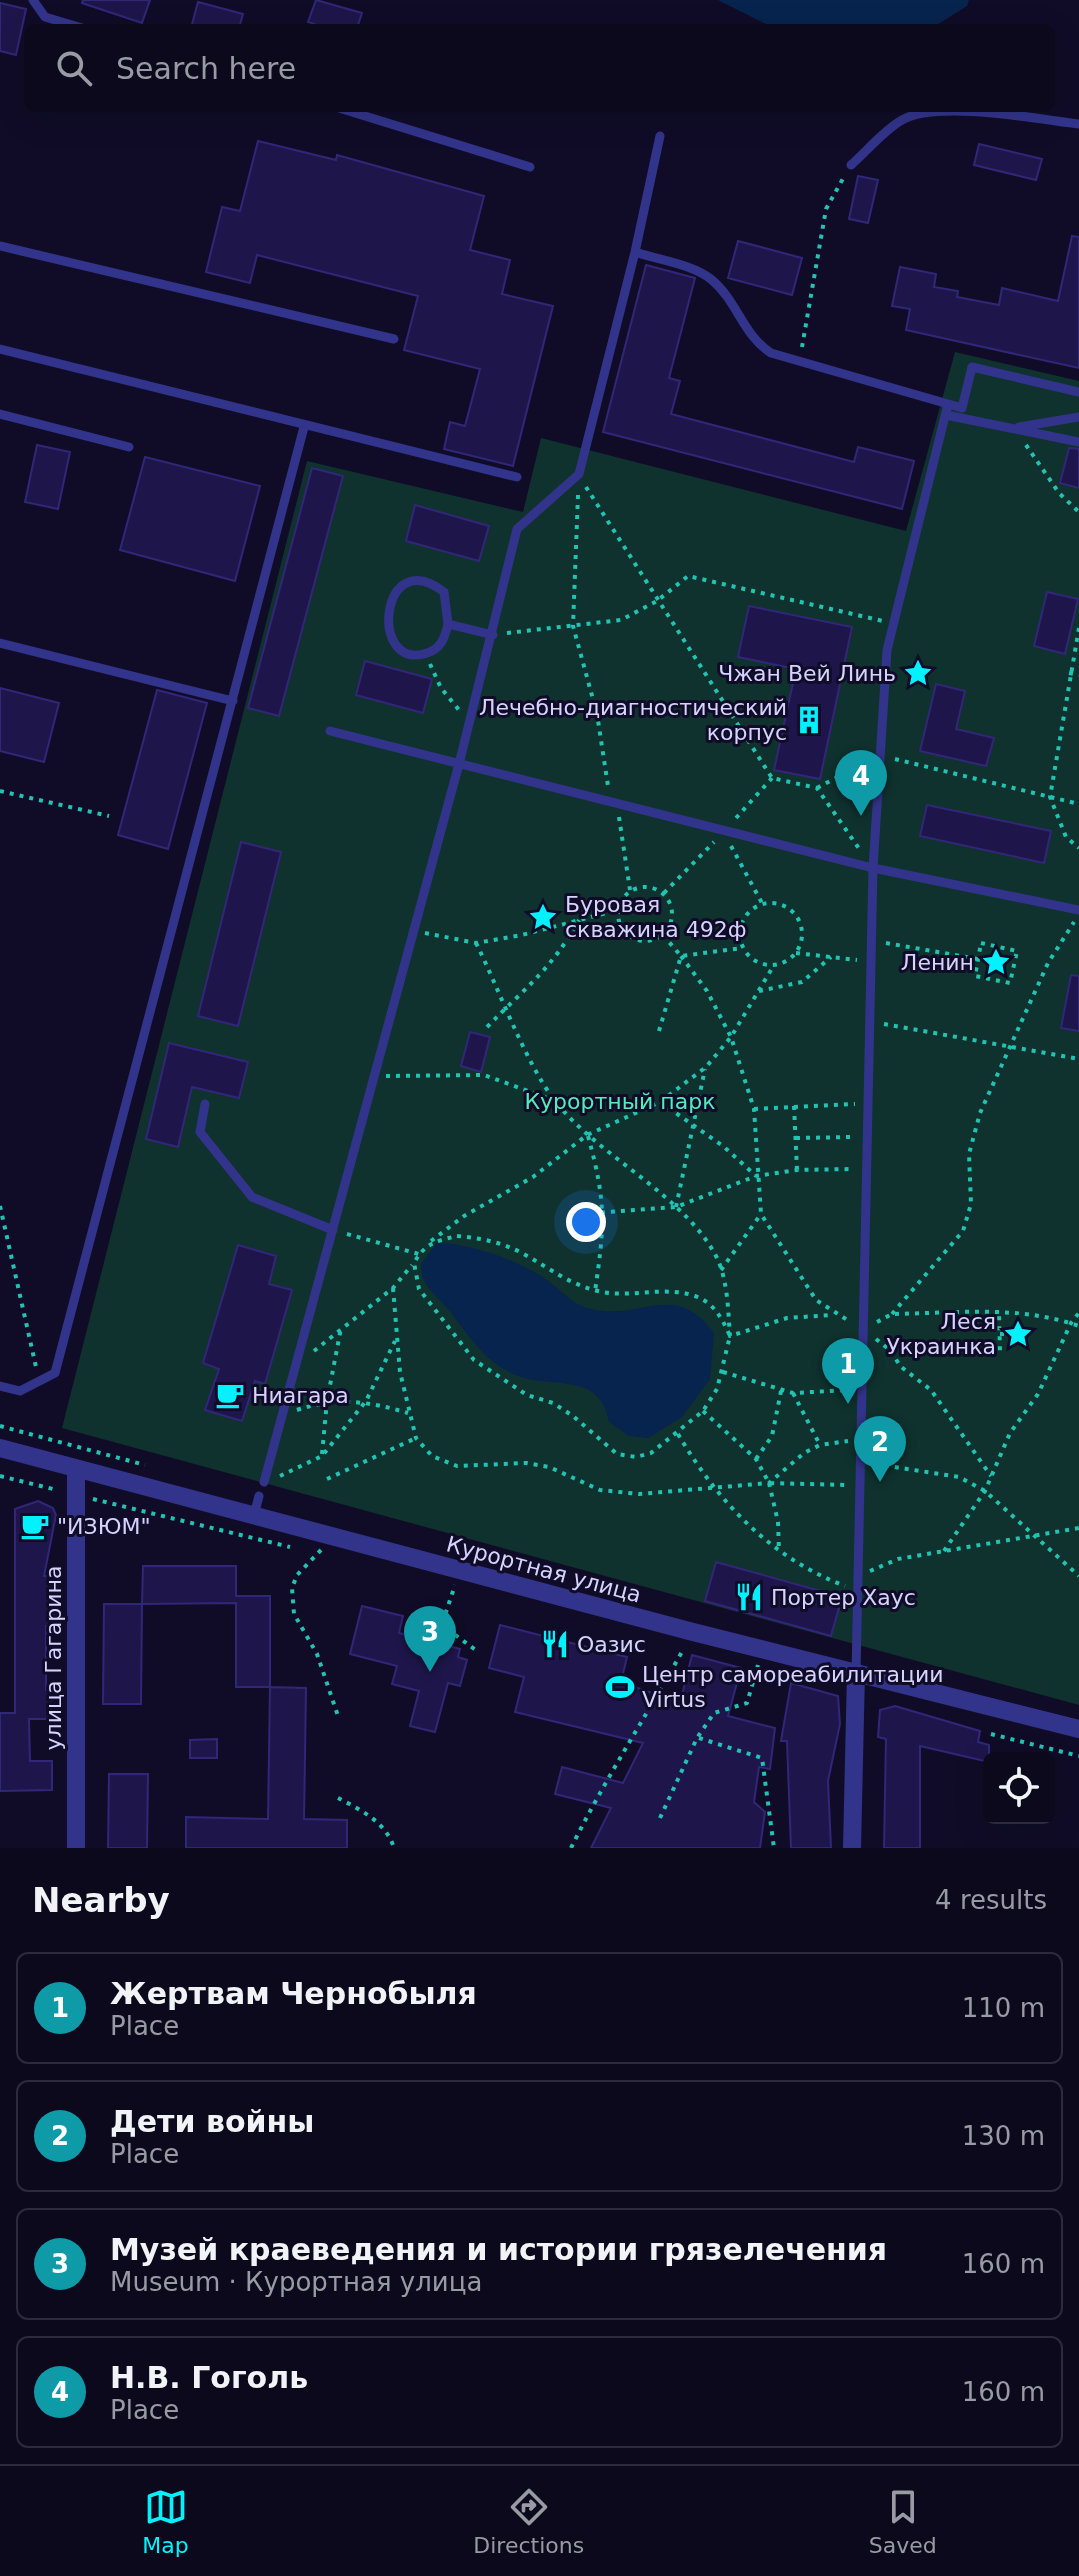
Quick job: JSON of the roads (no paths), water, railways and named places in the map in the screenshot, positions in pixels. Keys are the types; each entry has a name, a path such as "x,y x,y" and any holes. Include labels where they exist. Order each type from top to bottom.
{"street":[{"name":"Курортная улица","path":"0,1448 693,1632 1079,1729"},
{"name":"улица Гагарина","path":"76,1468 76,1848"},
{"path":"852,1848 856,1672"}],"lane":[{"path":"33,0 45,17 69,24"},
{"path":"352,112 530,167"},
{"path":"851,165 901,120 920,113 964,112 1079,124"},
{"path":"264,1482 459,764 517,529 579,474 635,252 660,136"},
{"path":"0,246 394,339"},
{"path":"635,252 701,273 720,289 759,345 947,410 1079,442"},
{"path":"0,349 304,427 517,477"},
{"path":"947,410 962,408 972,367 1079,392"},
{"path":"856,1672 873,868 879,755 887,650 947,410"},
{"path":"0,414 129,447"},
{"path":"1013,428 1079,417"},
{"path":"0,1386 20,1391 55,1373 304,427"},
{"path":"419,581 434,584 444,592 448,624 445,639 426,654 411,654 397,648 390,637 388,620 392,598 402,585 419,581"},
{"path":"448,624 493,635"},
{"path":"0,643 233,701"},
{"path":"330,731 873,868 1079,911"},
{"path":"205,1104 200,1132 252,1197 333,1230"},
{"path":"254,1515 259,1496"}],"water":[{"path":"718,0 969,0 967,6 938,24 766,24"},
{"path":"437,1243 465,1246 512,1261 540,1275 574,1302 591,1309 627,1310 657,1305 685,1308 714,1333 710,1379 682,1417 648,1438 629,1436 609,1422 604,1406 596,1395 585,1388 518,1376 486,1356 424,1279 421,1264"}],"place":[{"name":"Чжан Вей Линь","path":"918,673"},
{"name":"Лечебно-диагностический корпус","path":"809,720"},
{"name":"Н.В. Гоголь","path":"861,816"},
{"name":"Буровая скважина 492ф","path":"543,917"},
{"name":"Ленин","path":"996,962"},
{"name":"Леся Украинка","path":"1018,1334"},
{"name":"Ниагара","path":"230,1395"},
{"name":"Жертвам Чернобыля","path":"848,1404"},
{"name":"Дети войны","path":"880,1482"},
{"name":"\"ИЗЮМ\"","path":"35,1526"},
{"name":"Портер Хаус","path":"749,1597"},
{"name":"Оазис","path":"555,1644"},
{"name":"Музей краеведения и истории грязелечения","path":"430,1672"},
{"name":"Центр самореабилитации Virtus","path":"620,1687"}],"park label":[{"name":"Курортный парк","path":"620,1101"}]}
